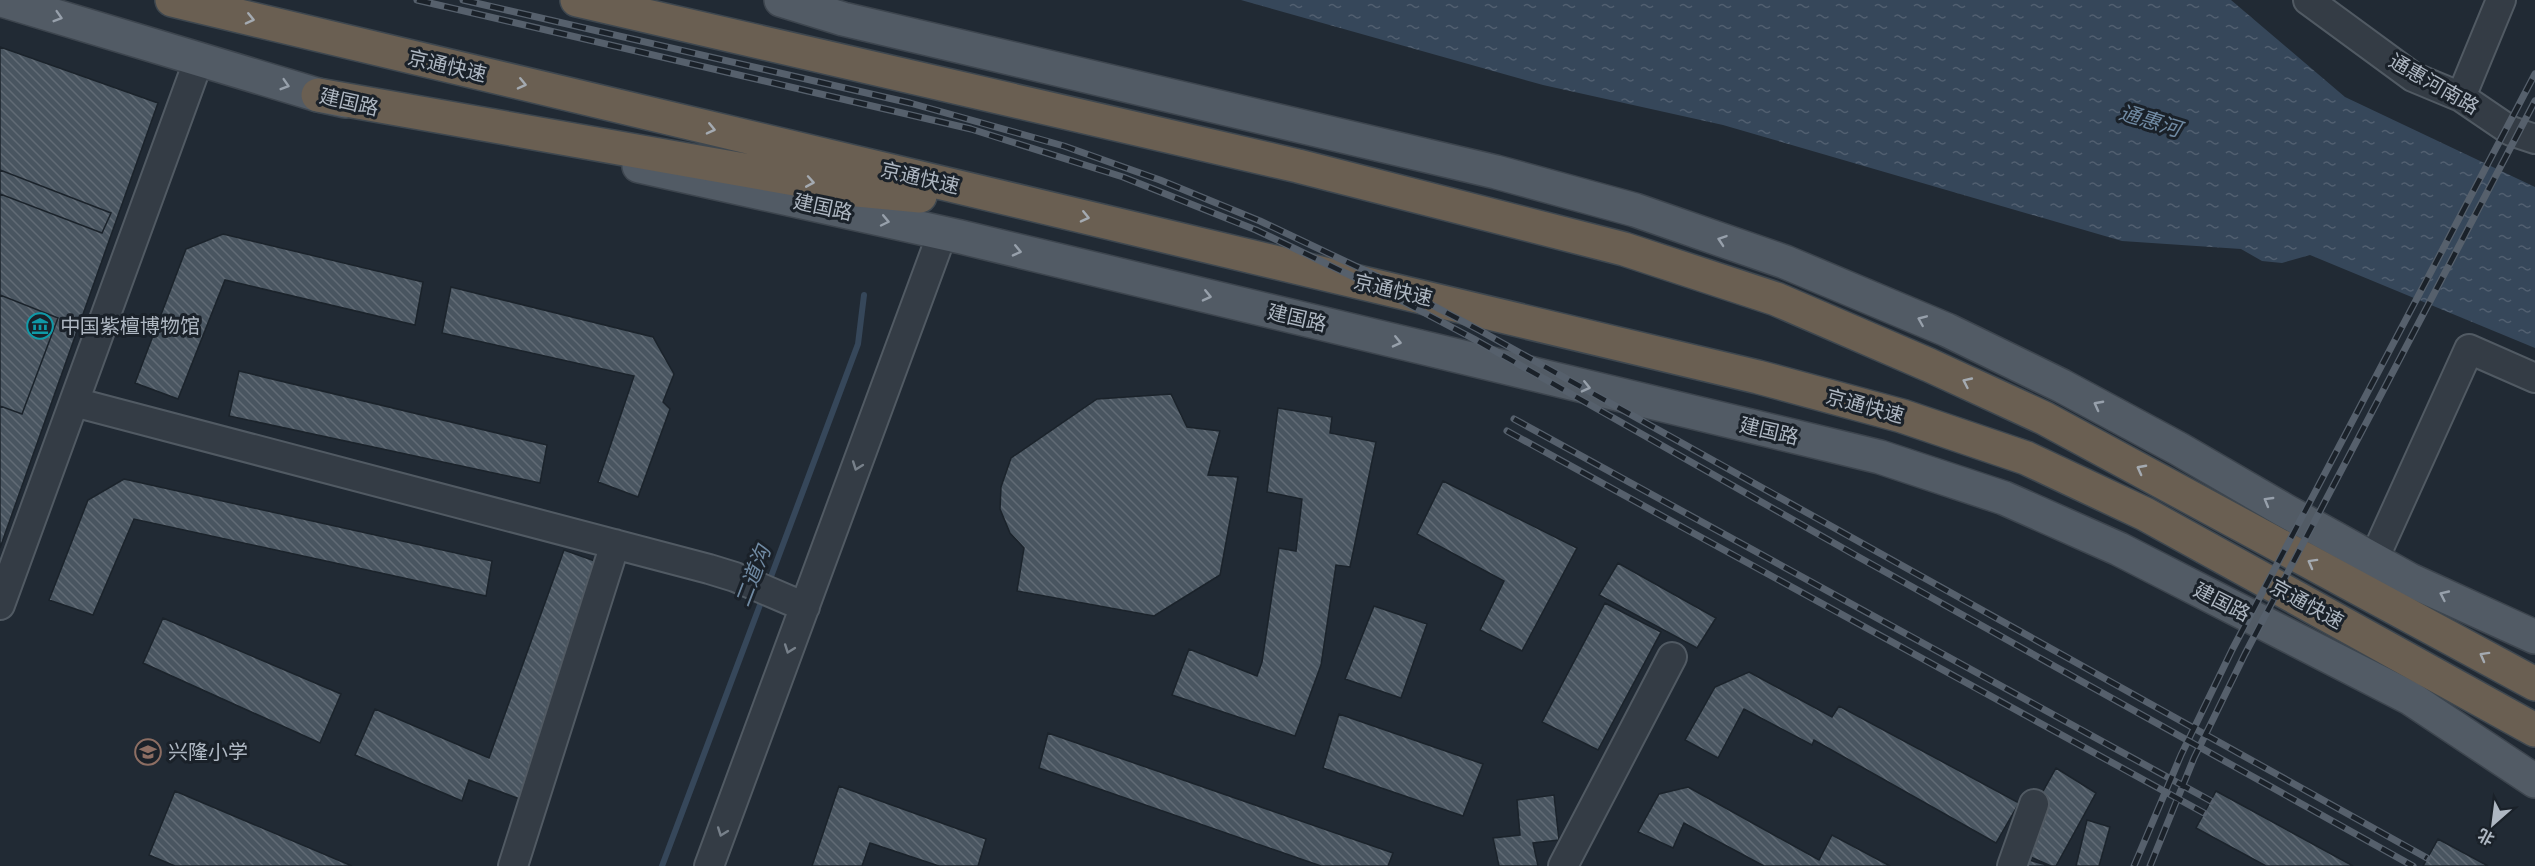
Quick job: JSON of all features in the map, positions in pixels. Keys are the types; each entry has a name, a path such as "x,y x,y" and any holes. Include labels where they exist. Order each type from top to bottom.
{"highway":[{"name":"京通快速","path":"577,0 1298,166 1624,249 1776,299 1918,360 2044,418 2535,684"},
{"path":"662,0 823,58"},
{"name":"京通快速","path":"183,3 1758,377 1902,416 2026,458 2145,514 2535,730"},
{"path":"318,95 857,190 1050,209"}],"main road":[{"name":"建国路","path":"2,0 318,95 951,235 1880,457 2004,498 2119,549 2410,698 2535,781"},
{"path":"781,0 843,19 1506,175 1635,210 1785,262 1947,330 2062,386 2410,580 2535,637"},
{"path":"1624,249 1696,258 1844,287"}],"street":[{"name":"通惠河南路","path":"2308,0 2414,77 2461,97 2511,131 2535,139"},
{"path":"2461,97 2501,0"},
{"path":"0,604 199,59"},
{"path":"709,866 793,602 951,235"},
{"path":"730,866 951,235"},
{"path":"2374,559 2469,349 2535,378"},
{"path":"74,402 735,577 793,602"},
{"path":"513,866 615,544"},
{"path":"1563,866 1672,657"},
{"path":"2012,866 2034,804"}],"water":[{"name":"通惠河","path":"1241,0 2231,0 2345,97 2535,187 2535,348 2310,255 2282,263 2262,261 2241,249 2122,241 1723,125 1543,85"}],"building":[{"name":"中国紫檀博物馆","path":"0,47 158,103 0,548"},
{"path":"0,170 111,213 102,233 0,194"},
{"path":"223,234 423,282 415,325 225,280 178,399 135,383 186,249"},
{"path":"451,287 653,337 674,374 663,402 670,409 638,497 598,482 634,376 442,333"},
{"path":"0,295 58,318 22,414 0,406"},
{"path":"239,371 547,445 540,483 229,416"},
{"path":"1171,394 1187,427 1220,431 1208,475 1238,477 1220,575 1154,616 1017,591 1024,548 1010,533 1000,509 1001,487 1011,458 1097,399"},
{"path":"1278,408 1332,417 1330,433 1376,442 1350,567 1336,565 1321,665 1295,736 1172,695 1189,649 1257,676 1262,662 1279,548 1296,551 1302,499 1267,492"},
{"path":"124,479 492,561 486,596 134,519 93,615 49,600 88,500"},
{"path":"1443,481 1577,548 1522,651 1480,630 1504,581 1417,534"},
{"path":"564,550 606,565 525,801 469,780 462,801 355,755 375,709 489,758"},
{"path":"1618,563 1716,618 1697,648 1599,595"},
{"path":"1605,603 1661,632 1598,750 1542,722"},
{"path":"1374,606 1427,624 1401,698 1345,679"},
{"path":"163,618 341,694 320,743 143,663"},
{"path":"1749,672 1832,717 1839,706 2019,803 1996,843 1814,740 1812,745 1744,709 1718,758 1685,740 1715,687"},
{"path":"1339,714 1483,764 1463,816 1323,768"},
{"path":"1048,733 1393,853 1388,866 1321,866 1039,768"},
{"path":"2056,768 2096,793 2056,866 2051,866 2026,855 2044,819 2032,811"},
{"path":"839,786 986,839 978,866 939,866 870,843 862,866 812,866"},
{"path":"1688,787 1819,860 1832,835 1890,866 1764,866 1684,823 1673,848 1638,832 1659,794"},
{"path":"175,791 352,866 175,866 149,855"},
{"path":"2216,791 2353,866 2266,866 2196,828"},
{"path":"1554,795 1559,840 1533,843 1538,866 1499,866 1493,838 1520,835 1517,800"},
{"path":"2087,820 2110,827 2099,866 2076,866"},
{"path":"2438,839 2488,866 2423,866"},
{"path":"2029,860 2050,866 2028,866"}],"waterway":[{"name":"二道沟","path":"769,582 858,344 864,295"},
{"name":"二道沟","path":"662,866 763,597"}],"railway":[{"path":"417,0 971,129 1123,177 1256,230 1383,291 1474,339 1855,555 2413,866"},
{"path":"463,0 910,103 1064,146 1160,180 1260,221 1387,281 1479,330 2427,858"},
{"path":"2134,866 2181,755 2232,650 2535,74"},
{"path":"2150,866 2194,758 2245,654 2535,101"},
{"path":"1514,419 2211,801"},
{"path":"1507,431 2204,813"}],"place":[{"name":"中国紫檀博物馆","path":"40,326"},
{"name":"兴隆小学","path":"148,752"}]}
